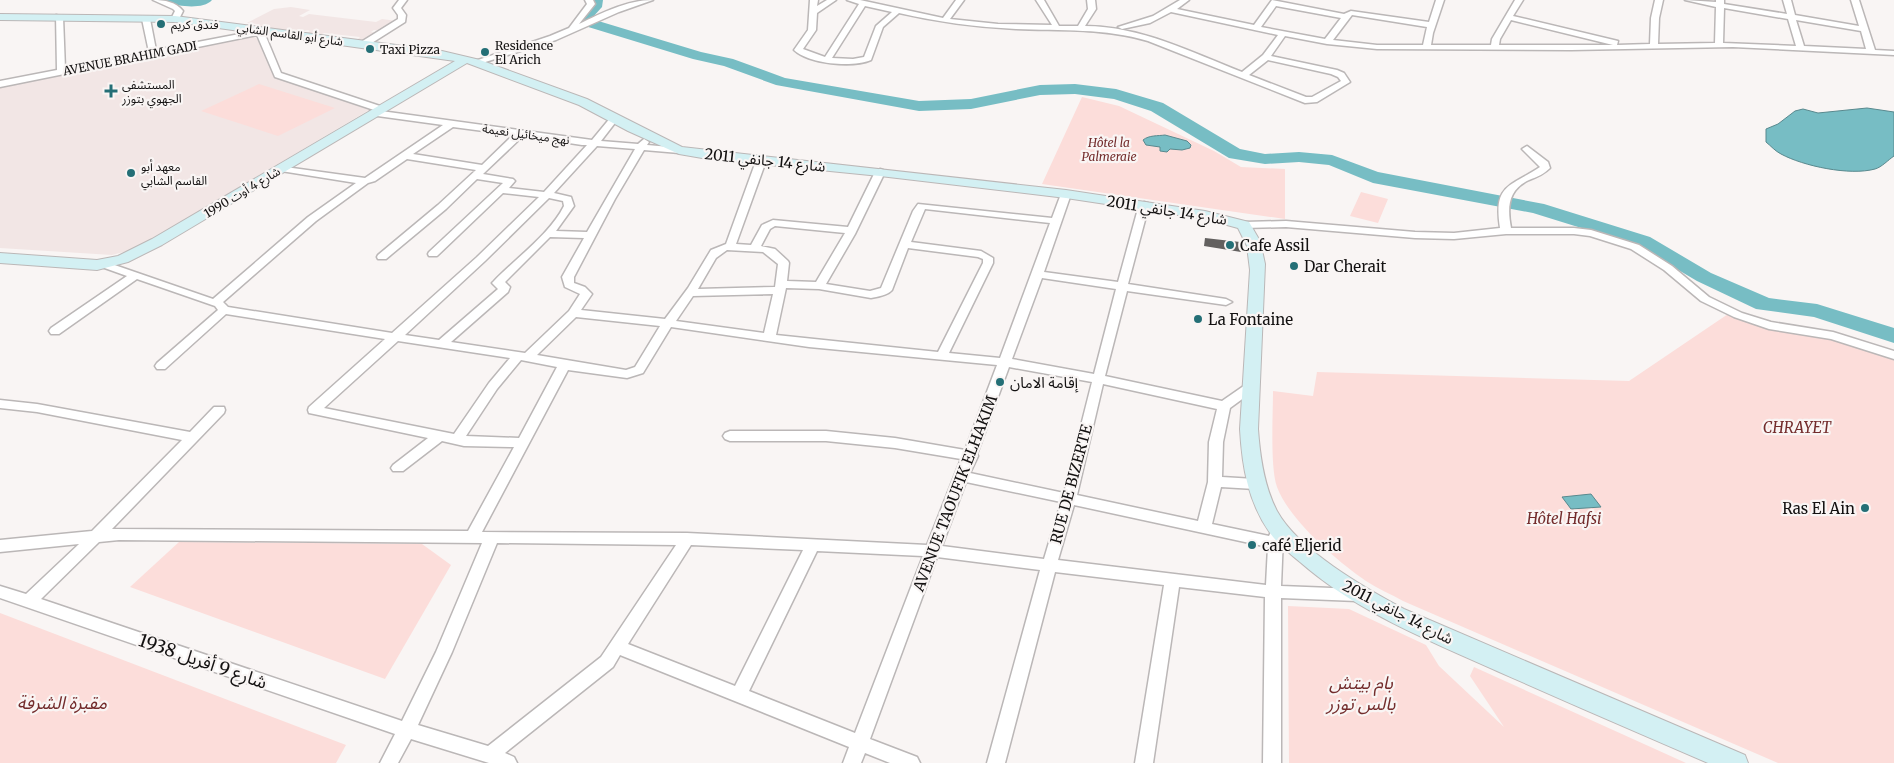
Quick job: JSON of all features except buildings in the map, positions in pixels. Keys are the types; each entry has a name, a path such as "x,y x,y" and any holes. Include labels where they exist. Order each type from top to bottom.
{"main road":[{"name":"شارع أبو القاسم الشابي","path":"0,17 175,20 364,44 467,60"},
{"name":"شارع 4 أوت 1990","path":"0,258 62,264 103,264 123,259 145,249 377,111 467,60"},
{"name":"شارع 14 جانفي 2011","path":"467,60 583,102 614,119 644,141 680,150 1066,194 1218,217 1244,225 1252,237 1258,262 1249,430 1250,452 1255,484 1276,535 1357,595 1446,638 1736,763"}],"street":[{"path":"157,0 176,7 178,11 175,20"},
{"path":"364,44 402,20 402,15 397,8 403,0"},
{"path":"569,30 591,4 589,0"},
{"path":"467,60 553,38 616,10 649,0"},
{"path":"814,0 812,30 798,50 805,54 836,61 864,60 868,58 880,26 898,10"},
{"path":"813,12 832,0"},
{"path":"851,0 945,20 995,26 1057,28 1138,25 1170,10 1181,1"},
{"path":"945,20 960,0"},
{"path":"1040,0 1057,28"},
{"path":"1080,28 1092,9 1091,0"},
{"path":"1427,47 1440,0"},
{"path":"1494,48 1496,39 1519,0"},
{"path":"1654,47 1655,18 1659,0"},
{"path":"1689,0 1720,3 1791,18 1864,29"},
{"path":"1787,0 1800,47"},
{"path":"1855,0 1871,51"},
{"path":"1256,28 1275,1 1346,17"},
{"path":"828,58 862,3"},
{"path":"1719,45 1720,3"},
{"path":"1170,10 1327,42 1370,46 1494,48 1719,45 1800,47 1894,53"},
{"path":"1327,42 1346,17 1356,13 1432,25"},
{"path":"59,17 60,72"},
{"path":"1510,18 1634,47"},
{"path":"146,19 153,53"},
{"path":"1094,28 1130,33 1152,39 1243,76 1309,100 1314,100 1346,82 1341,75 1334,72 1266,57"},
{"name":"AVENUE BRAHIM GADI","path":"0,84 260,31"},
{"name":"نهج ميخائيل نعيمة","path":"260,31 278,76 377,111 594,143 644,141"},
{"path":"1243,76 1266,57 1283,34"},
{"path":"523,443 464,441 314,410 504,238 546,195 614,119"},
{"path":"160,366 312,219 365,181 376,177 452,123"},
{"path":"382,257 484,168 520,133"},
{"path":"457,439 493,386 573,313 586,294 581,289 569,285 568,277 644,141"},
{"path":"1506,231 1502,210 1505,196 1516,184 1545,168 1545,164 1527,149"},
{"path":"405,156 484,168"},
{"path":"730,247 761,160"},
{"path":"281,168 365,181"},
{"path":"819,286 852,230 880,172"},
{"path":"433,254 510,181 475,176"},
{"path":"441,344 504,290 504,287 498,283 547,234 569,208 567,199 563,197 501,190"},
{"name":"AVENUE TAOUFIK ELHAKIM","path":"852,763 970,456 1066,194"},
{"name":"RUE DE BIZERTE","path":"996,763 1049,565 1069,499 1144,205"},
{"path":"690,293 819,286 866,294 881,292 889,284 918,211 922,206 1056,221"},
{"path":"754,249 766,228 773,223 852,230"},
{"path":"1244,225 1286,224 1415,235 1454,236 1506,231 1574,231 1610,238 1635,247 1649,255 1668,268 1705,299 1722,309 1763,323 1833,336 1894,355"},
{"path":"547,234 592,235"},
{"path":"905,244 981,254 988,258 988,263 942,355"},
{"path":"103,264 220,307 564,365 633,374 643,366 668,323 690,293 715,252 725,247 754,249 771,251 784,263 769,338"},
{"path":"1038,274 1226,302"},
{"path":"54,331 136,275"},
{"path":"573,313 668,323 769,338 1005,362 1099,379 1224,406"},
{"path":"472,537 564,365"},
{"path":"1204,527 1215,482 1216,442 1224,406 1252,386"},
{"path":"0,404 37,408 192,437"},
{"path":"28,602 97,536 219,410"},
{"path":"398,468 440,435"},
{"path":"730,436 826,436 895,443 970,456"},
{"path":"962,476 1204,527 1276,535 1273,591 1272,763"},
{"path":"1215,482 1255,484"},
{"path":"0,546 119,534 687,539 933,551 1172,581 1273,591 1357,595"},
{"path":"389,763 407,730 454,630 492,537"},
{"path":"490,755 607,662 687,539"},
{"path":"739,695 813,544"},
{"path":"1144,763 1172,581"},
{"name":"شارع 9 أفريل 1938","path":"0,592 407,730 490,755 508,763"},
{"path":"618,647 911,763"}],"shaded area":[{"path":"291,7 310,10 299,16 303,17 309,14 376,22 382,19 397,21 381,31 374,30 371,32 377,33 363,41 357,40 360,37 324,33 320,35 306,34 310,31 298,32 254,26 258,24 247,23 274,9"},
{"name":"معهد أبو القاسم الشابي","path":"253,35 258,40 275,77 369,110 135,249 112,255 0,248 0,88"}],"green space":[{"path":"259,84 335,108 278,136 201,111"},
{"name":"Hôtel la Palmeraie","path":"1082,97 1119,106 1214,151 1241,167 1285,169 1285,219 1042,184"},
{"path":"1361,192 1388,199 1378,223 1350,216"},
{"name":"Hôtel Hafsi","path":"1734,310 1770,324 1894,352 1894,763 1778,763 1403,601 1366,581 1315,539 1292,513 1277,487 1273,467 1273,391 1313,396 1317,372 1629,381"},
{"path":"179,542 422,544 451,565 385,679 130,587"},
{"name":"بام بيتش بالس توزر","path":"1288,606 1349,609 1426,645 1439,666 1504,727 1470,676 1474,667 1686,763 1289,763"},
{"name":"مقبرة الشرفة","path":"0,613 346,745 336,763 0,763"}],"water":[{"path":"1867,108 1894,112 1894,156 1875,169 1853,171 1814,166 1781,154 1766,142 1766,129 1778,124 1795,111 1803,109 1818,113"},
{"path":"1165,135 1187,141 1191,145 1190,148 1182,150 1170,149 1167,152 1160,151 1160,147 1146,145 1143,140 1151,136"},
{"path":"1591,494 1601,507 1571,509 1562,497"}],"waterway":[{"path":"172,0 184,2 205,0"},
{"path":"596,0 595,7 585,17 586,21 590,23 698,56 728,62 782,82 919,106 971,104 1040,90 1075,89 1116,94 1157,107 1235,154 1265,159 1299,157 1332,160 1373,177 1537,208 1643,241 1704,277 1764,304 1817,311 1894,336"}],"place":[{"name":"فندق كريم","path":"161,24"},
{"name":"Taxi Pizza","path":"370,49"},
{"name":"Residence El Arich","path":"485,52"},
{"name":"المستشفى الجهوي بتوزر","path":"111,91"},
{"name":"معهد أبو القاسم الشابي","path":"131,173"},
{"name":"Cafe Assil","path":"1230,245"},
{"name":"Dar Cherait","path":"1294,266"},
{"name":"La Fontaine","path":"1198,319"},
{"name":"إقامة الامان","path":"1000,382"},
{"name":"Ras El Ain","path":"1865,508"},
{"name":"café Eljerid","path":"1252,545"}],"park label":[{"name":"CHRAYET","path":"1797,427"}]}
